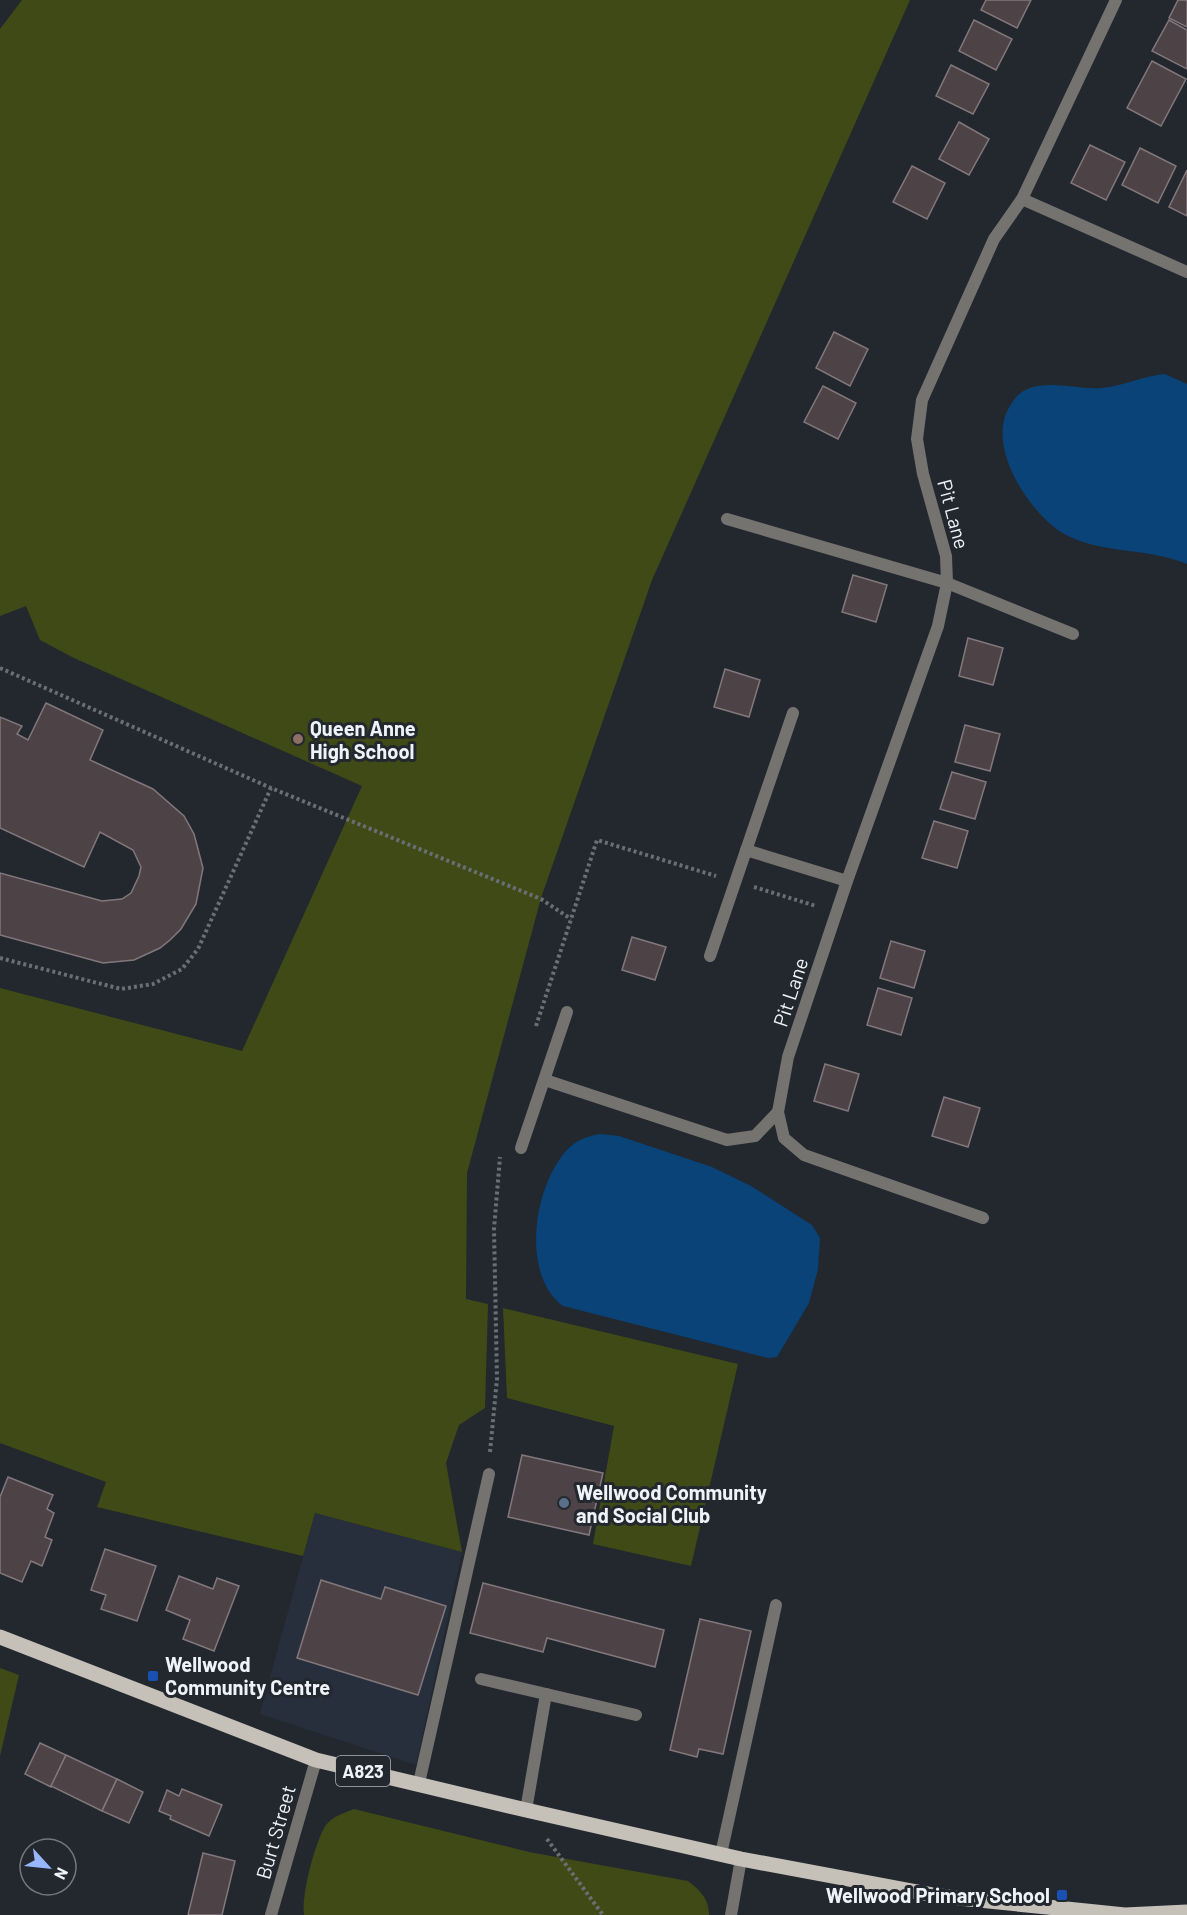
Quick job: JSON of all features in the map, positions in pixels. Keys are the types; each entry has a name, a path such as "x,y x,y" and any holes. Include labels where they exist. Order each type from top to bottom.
{"main road":[{"name":"A823","path":"0,1636 316,1760 526,1810 741,1859 939,1896 1125,1915 1187,1912"}],"street":[{"name":"Pit Lane","path":"778,1112 789,1057 847,881 938,626 947,583 946,556 923,474 917,439 922,400 994,239 1022,199 1116,0"},
{"path":"1022,199 1187,272"},
{"path":"727,519 947,583 1073,634"},
{"path":"710,956 794,714"},
{"path":"746,850 847,881"},
{"path":"521,1148 567,1011"},
{"path":"545,1080 727,1140 755,1136 778,1112"},
{"path":"778,1112 784,1138 804,1155 983,1218"},
{"path":"419,1783 489,1474"},
{"path":"721,1854 776,1605"},
{"path":"481,1679 636,1715"},
{"path":"526,1810 546,1694"},
{"name":"Burt Street","path":"272,1915 316,1760"},
{"path":"731,1915 741,1859"}],"path":[{"path":"0,668 272,788 541,898 571,919"},
{"path":"0,958 121,990 153,984 182,969 198,949 272,788"},
{"path":"526,1810 603,1915"}],"shaded area":[{"path":"315,1513 462,1552 416,1765 260,1714"}],"green space":[{"name":"Queen Anne High School","path":"22,0 910,0 652,580 541,898 467,1173 466,1299 488,1304 485,1408 459,1425 446,1463 462,1552 315,1513 303,1556 97,1507 106,1482 0,1443 0,988 242,1051 362,786 74,658 40,640 26,606 0,616 0,29"},
{"path":"503,1308 738,1364 691,1566 593,1544 614,1426 507,1398"},
{"path":"0,1668 19,1675 0,1756"},
{"path":"354,1809 529,1852 688,1881 697,1888 708,1904 709,1915 304,1915 307,1883 313,1856 322,1833 332,1819"}],"water":[{"path":"1165,374 1187,384 1187,564 1158,555 1112,549 1082,542 1054,527 1040,514 1015,479 1007,460 1003,440 1004,422 1010,406 1025,390 1044,385 1102,388"},
{"path":"600,1134 619,1136 712,1167 751,1186 812,1225 820,1238 818,1269 809,1303 777,1357 768,1358 563,1306 549,1291 540,1272 536,1250 541,1203 548,1181 558,1161 571,1146 584,1138"}],"building":[{"path":"986,0 1031,0 1017,28 981,10"},
{"path":"1178,0 1187,0 1187,27 1169,18"},
{"path":"974,20 1012,39 996,70 959,51"},
{"path":"1169,20 1187,30 1187,69 1152,51"},
{"path":"1152,61 1186,79 1161,126 1127,108"},
{"path":"951,65 989,84 973,114 936,96"},
{"path":"959,122 989,139 969,175 939,159"},
{"path":"1090,145 1125,162 1106,200 1071,183"},
{"path":"1140,148 1176,166 1158,203 1122,185"},
{"path":"912,166 945,183 927,219 893,202"},
{"path":"1187,170 1187,216 1169,207"},
{"path":"834,332 868,349 850,386 816,368"},
{"path":"823,386 856,403 838,439 804,422"},
{"path":"853,575 887,585 876,622 842,612"},
{"path":"968,638 1003,648 993,685 959,676"},
{"path":"725,669 760,680 749,717 714,707"},
{"path":"46,703 103,730 90,760 153,789 184,816 194,834 203,868 196,904 181,929 170,940 160,948 134,960 103,963 0,935 0,873 102,901 122,899 131,893 141,867 133,850 100,832 84,867 0,828 0,717 22,726 17,734 28,740"},
{"path":"965,725 1000,734 990,771 955,762"},
{"path":"952,772 986,782 975,819 940,809"},
{"path":"934,821 968,831 957,868 922,858"},
{"path":"632,937 666,947 655,980 622,970"},
{"path":"891,941 925,951 914,988 880,978"},
{"path":"878,988 912,998 901,1035 867,1025"},
{"path":"825,1064 859,1074 848,1111 814,1101"},
{"path":"944,1097 980,1108 968,1147 932,1136"},
{"path":"522,1455 603,1473 589,1535 508,1517"},
{"path":"8,1477 53,1495 47,1509 54,1513 45,1537 52,1540 42,1566 31,1561 22,1582 0,1573 0,1497"},
{"path":"105,1549 156,1566 137,1621 101,1609 106,1595 91,1590"},
{"path":"179,1576 213,1589 217,1578 239,1586 214,1651 183,1639 190,1620 166,1610"},
{"path":"321,1580 381,1599 385,1587 446,1606 418,1695 297,1658"},
{"path":"483,1583 664,1630 655,1667 547,1638 543,1652 470,1633"},
{"path":"700,1619 751,1631 723,1754 699,1749 697,1757 670,1750"},
{"path":"40,1743 66,1755 51,1787 25,1774"},
{"path":"66,1755 117,1779 102,1811 51,1786"},
{"path":"117,1779 143,1792 129,1823 102,1811"},
{"path":"182,1789 222,1805 209,1836 170,1819 171,1816 159,1811 167,1790 179,1796"},
{"path":"203,1853 235,1861 222,1915 188,1915"}],"place":[{"name":"Queen Anne High School","path":"298,739"},
{"name":"Wellwood Community and Social Club","path":"564,1503"},
{"name":"Wellwood Community Centre","path":"153,1676"},
{"name":"Wellwood Primary School","path":"1062,1895"}]}
